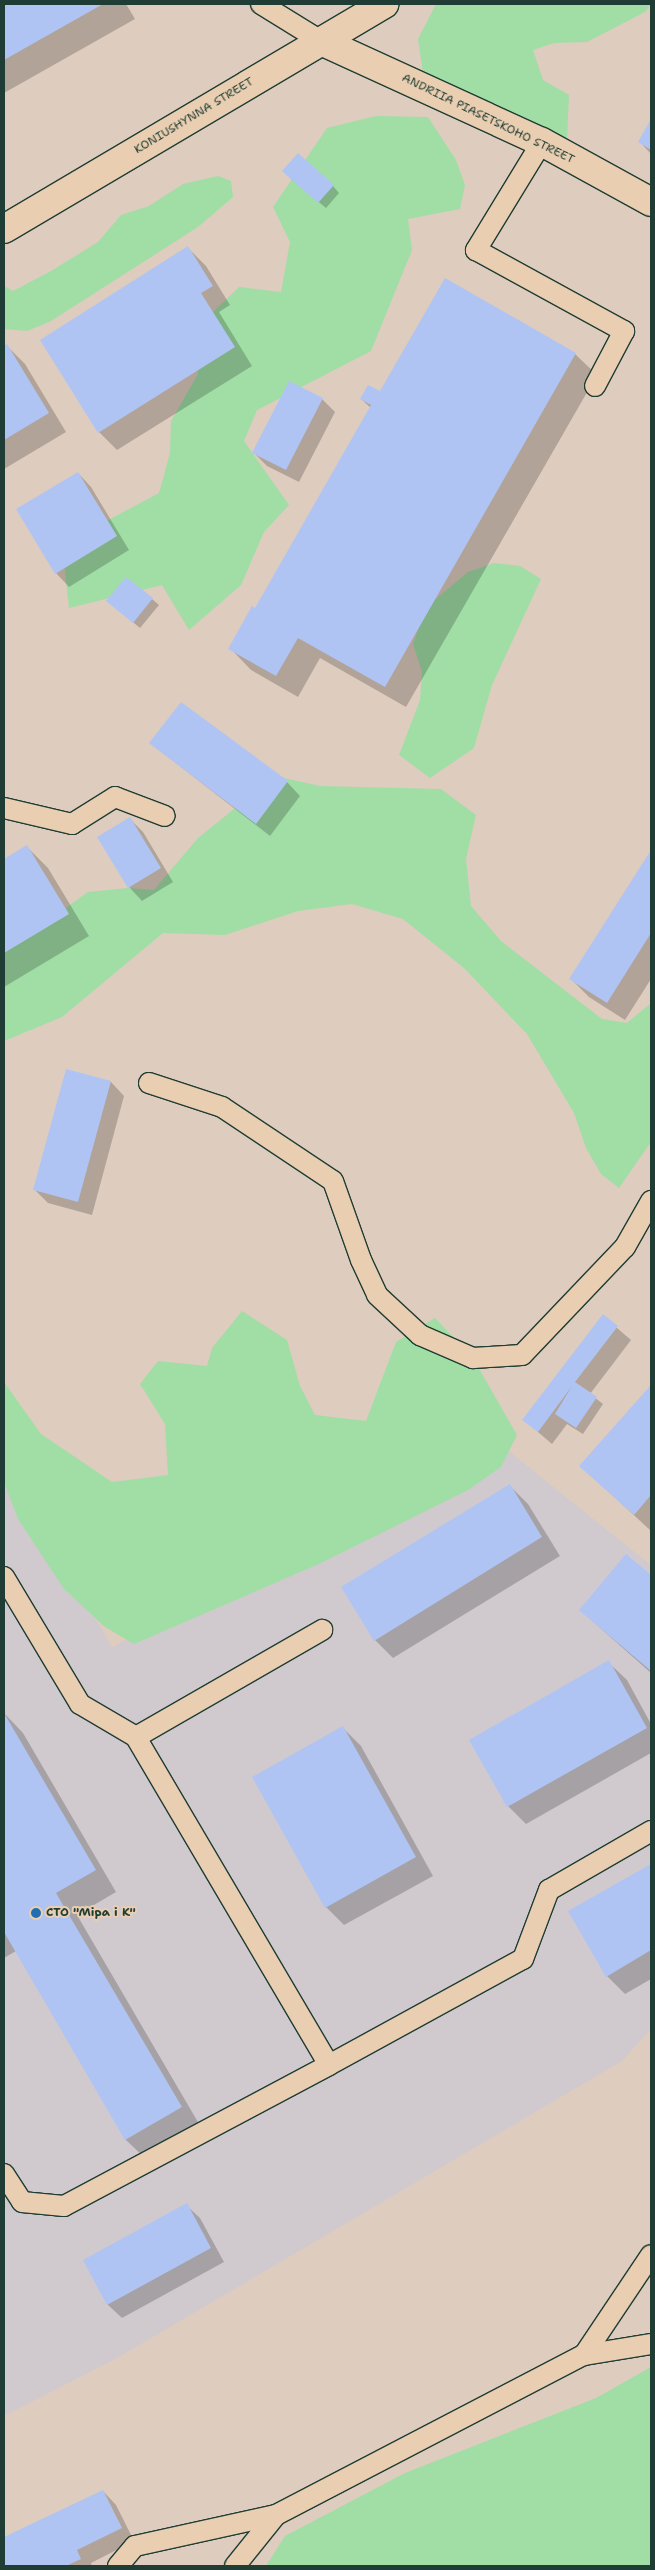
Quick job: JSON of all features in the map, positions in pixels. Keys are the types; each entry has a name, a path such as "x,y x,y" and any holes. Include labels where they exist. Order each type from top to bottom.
{"street":[{"name":"KONIUSHYNNA STREET","path":"6,222 384,4"},
{"name":"ANDRIIA PIASETSKOHO STREET","path":"321,41 542,142 651,202"}],"lane":[{"path":"261,4 321,41"},
{"path":"542,142 476,250 624,331 595,386"},
{"path":"4,808 72,824 116,797 165,816"},
{"path":"149,1083 222,1106 333,1181 361,1260 378,1295 420,1335 473,1358 522,1355 625,1247 651,1201"},
{"path":"4,1577 80,1704 136,1737 329,2065"},
{"path":"136,1737 322,1630"},
{"path":"4,2174 22,2202 64,2206 523,1959 549,1890 651,1831"},
{"path":"584,2355 651,2255"},
{"path":"118,2566 135,2546 276,2515 584,2355 651,2344"},
{"path":"235,2566 276,2515"}],"shaded area":[{"path":"496,1441 651,1565 651,2029 622,2061 117,2358 4,2416 4,1459 112,1647 393,1509"}],"green space":[{"path":"436,4 651,4 645,12 587,42 554,43 533,50 543,80 569,95 567,139 534,146 423,73 418,39"},
{"path":"376,116 428,117 456,160 465,185 460,209 408,219 412,250 371,351 257,410 244,441 289,505 264,532 241,585 189,630 162,585 69,608 64,562 99,525 159,493 170,453 171,421 198,374 193,331 239,287 281,292 290,242 273,207 327,128"},
{"path":"218,176 231,181 233,197 198,227 51,321 27,331 4,329 4,286 13,291 51,271 98,242 121,215 149,206 183,184"},
{"path":"494,563 520,566 541,579 492,685 474,748 430,778 399,755 420,700 422,672 413,644 426,607 468,572"},
{"path":"275,776 320,786 441,789 476,815 466,859 471,906 501,941 602,1019 627,1023 651,1003 651,1142 619,1188 601,1174 586,1148 574,1113 527,1034 464,968 403,919 352,904 298,911 225,935 163,933 62,1017 4,1041 4,952 88,892 128,888 154,890 198,838"},
{"path":"242,1311 287,1340 300,1386 315,1415 366,1421 396,1342 435,1318 473,1358 517,1435 501,1467 468,1490 321,1563 134,1644 105,1627 64,1589 18,1519 4,1482 4,1382 41,1434 112,1482 168,1475 165,1424 140,1384 158,1361 207,1366 212,1348"},
{"path":"651,2367 651,2566 266,2566 285,2536 405,2473 596,2398"}],"building":[{"path":"4,4 103,4 4,60"},
{"path":"651,119 651,150 638,142"},
{"path":"298,153 334,185 318,203 282,171"},
{"path":"188,246 213,286 201,293 235,347 98,433 40,340"},
{"path":"445,278 576,353 385,687 298,638 276,676 228,649 252,606 255,608 371,405 360,399 368,385 380,391"},
{"path":"7,344 49,413 4,440 4,346"},
{"path":"289,381 323,398 286,470 252,453"},
{"path":"78,472 117,536 55,574 16,509"},
{"path":"126,577 153,598 133,623 106,601"},
{"path":"181,702 288,781 256,824 149,743"},
{"path":"130,817 161,868 128,888 97,837"},
{"path":"27,845 69,914 4,953 4,859"},
{"path":"651,850 651,933 607,1003 569,979"},
{"path":"66,1069 111,1081 78,1202 33,1190"},
{"path":"603,1314 618,1326 575,1382 597,1397 576,1428 555,1414 572,1386 538,1432 522,1420"},
{"path":"651,1385 651,1495 634,1515 579,1466"},
{"path":"510,1484 542,1537 374,1641 341,1587"},
{"path":"626,1554 651,1575 651,1671 579,1610"},
{"path":"609,1660 647,1728 507,1807 469,1740"},
{"name":"СТО \"Міра і К\"","path":"4,1713 96,1870 56,1893 182,2107 125,2140 4,1932"},
{"path":"343,1726 416,1857 325,1908 252,1777"},
{"path":"651,1864 651,1950 606,1977 568,1911"},
{"path":"187,2203 211,2248 107,2305 83,2260"},
{"path":"103,2490 122,2528 77,2550 81,2559 66,2566 4,2566 4,2537"}],"place":[{"name":"СТО \"Міра і К\"","path":"36,1913"}]}
